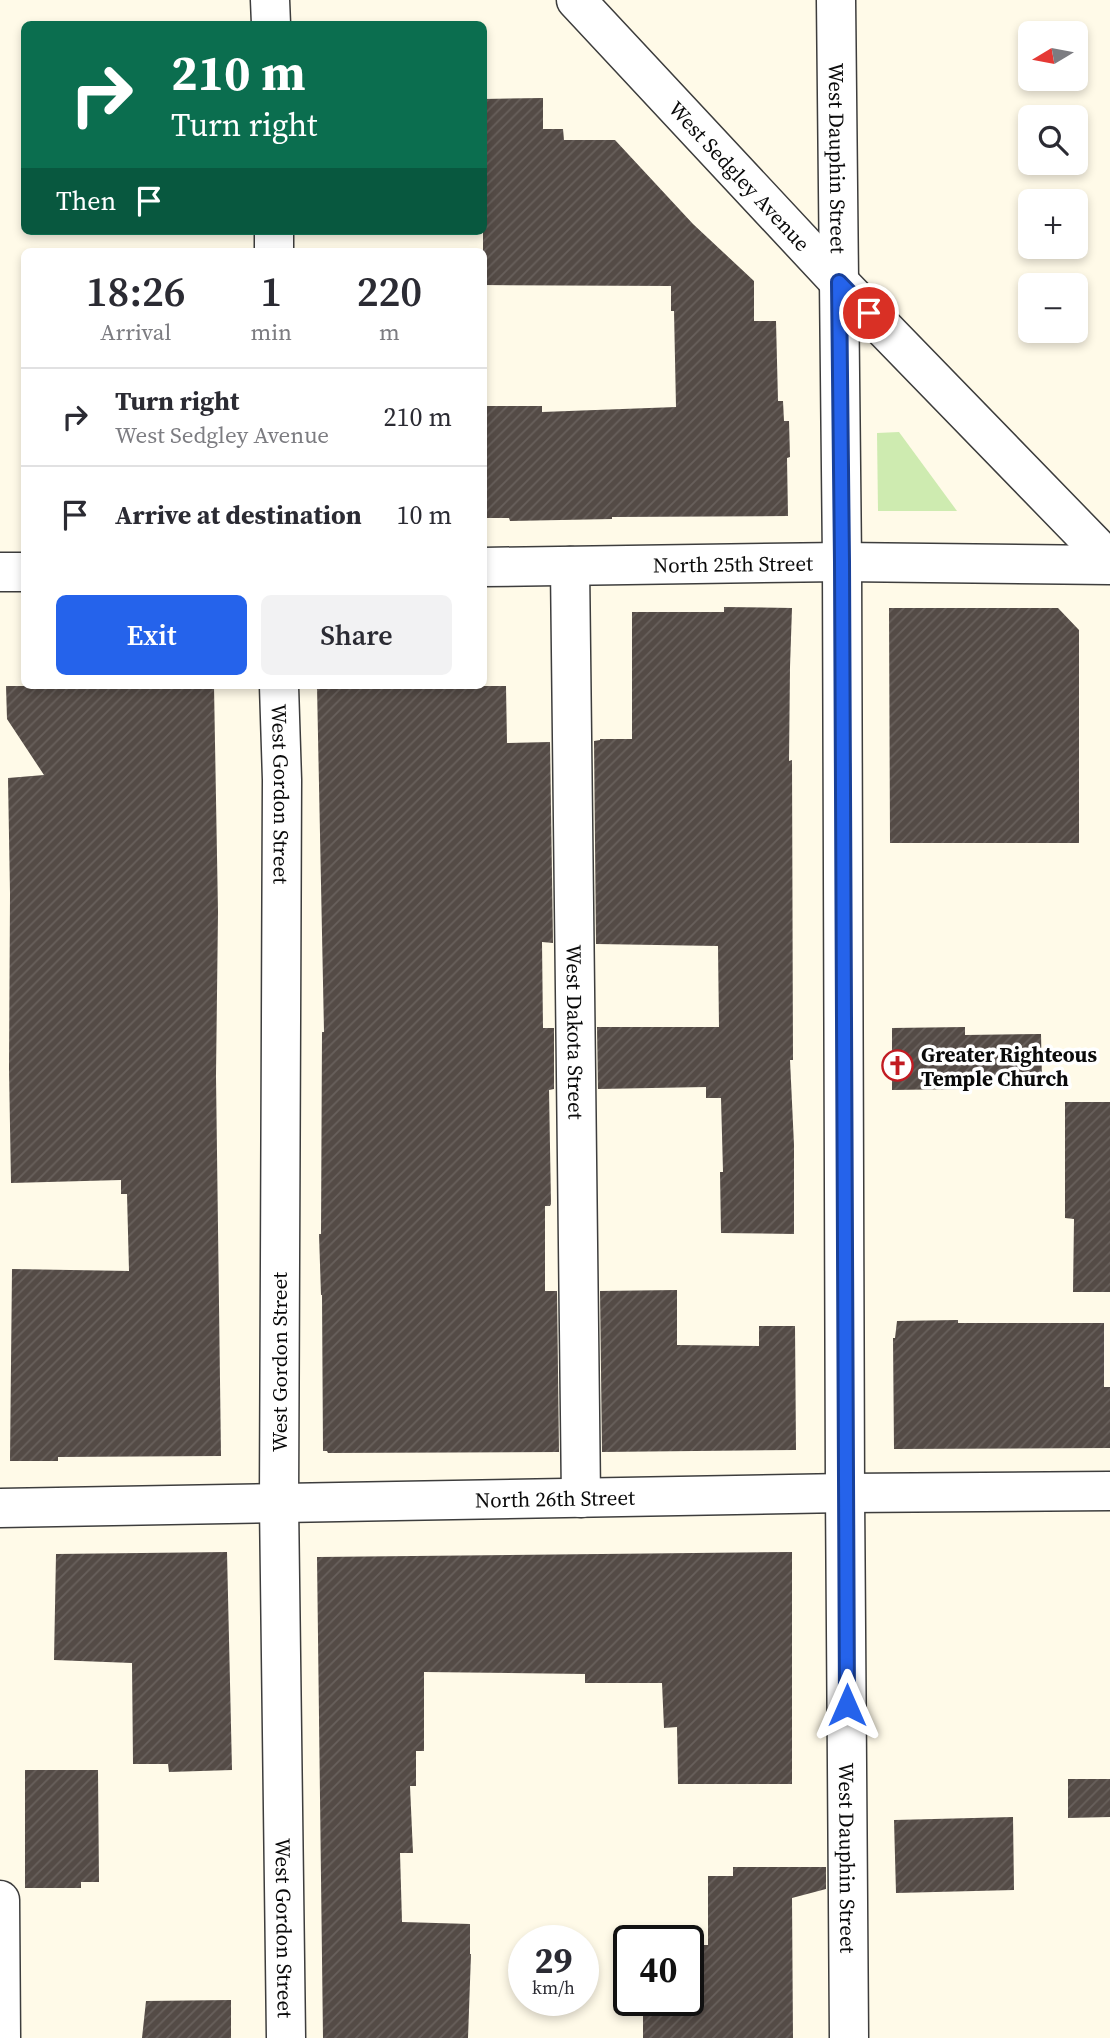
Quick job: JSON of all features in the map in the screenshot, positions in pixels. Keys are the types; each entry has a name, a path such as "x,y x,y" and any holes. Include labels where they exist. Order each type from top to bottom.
{"street":[{"path":"270,0 271,21"},
{"name":"West Sedgley Avenue","path":"576,0 839,282 1110,563"},
{"name":"West Dauphin Street","path":"836,0 842,562 849,2038"},
{"name":"North 25th Street","path":"487,567 842,562 1110,563"},
{"name":"West Dakota Street","path":"570,566 581,1498"},
{"path":"0,572 21,572"},
{"name":"West Gordon Street","path":"279,689 282,780 278,1503 286,2038"},
{"name":"North 26th Street","path":"0,1508 1110,1491"},
{"path":"0,1900 1,2038"}],"green space":[{"path":"899,432 957,511 878,511 877,433"}],"building":[{"path":"543,98 543,129 563,129 564,140 615,140 693,224 754,281 754,321 776,321 778,401 783,401 784,421 789,421 788,516 612,517 510,521 509,518 487,518 487,406 542,406 542,412 676,407 671,286 487,285 487,248 483,248 483,235 487,235 487,99"},
{"path":"724,607 792,608 789,761 792,760 793,1060 790,1060 794,1234 721,1233 721,1098 706,1098 706,1087 598,1089 597,1027 719,1027 718,946 596,944 594,741 632,739 632,612 724,612"},
{"path":"889,608 1058,608 1079,630 1079,843 890,843"},
{"path":"6,686 21,686 21,689 214,689 221,1456 58,1457 58,1461 10,1461 12,1269 129,1271 127,1194 121,1194 121,1180 11,1183 8,778 44,775 7,719"},
{"path":"487,686 506,686 507,743 550,742 553,943 542,942 543,1028 554,1028 554,1089 549,1090 551,1204 545,1206 545,1291 557,1291 559,1452 323,1451 319,1234 324,1032 317,689 487,689"},
{"path":"965,1027 965,1035 1041,1034 1042,1080 965,1082 965,1089 892,1090 892,1028"},
{"path":"1065,1102 1110,1102 1110,1292 1073,1292 1074,1219 1065,1218"},
{"path":"677,1290 677,1345 759,1346 759,1326 795,1326 796,1450 602,1452 600,1291"},
{"path":"958,1320 958,1323 1104,1323 1104,1387 1110,1387 1110,1448 894,1449 893,1338 897,1321"},
{"path":"227,1552 232,1770 169,1772 168,1764 133,1764 132,1663 54,1660 56,1554"},
{"path":"792,1552 792,1784 678,1784 677,1727 664,1728 662,1683 585,1683 585,1674 424,1672 424,1751 416,1751 416,1786 410,1786 413,1853 400,1853 402,1922 470,1924 468,2038 323,2038 317,1557"},
{"path":"25,1770 98,1770 99,1882 81,1882 81,1888 25,1888"},
{"path":"1068,1779 1110,1779 1110,1817 1068,1818"},
{"path":"1013,1817 1014,1890 896,1893 894,1820"},
{"path":"733,1867 826,1867 826,1889 792,1898 793,2038 643,2038 643,2016 704,2016 708,1876 733,1876"},
{"path":"231,2000 231,2038 142,2038 146,2001"}],"place":[{"name":"Greater Righteous Temple Church","path":"898,1066"}],"route":[{"path":"847,1705 839,282 869,313"}]}
